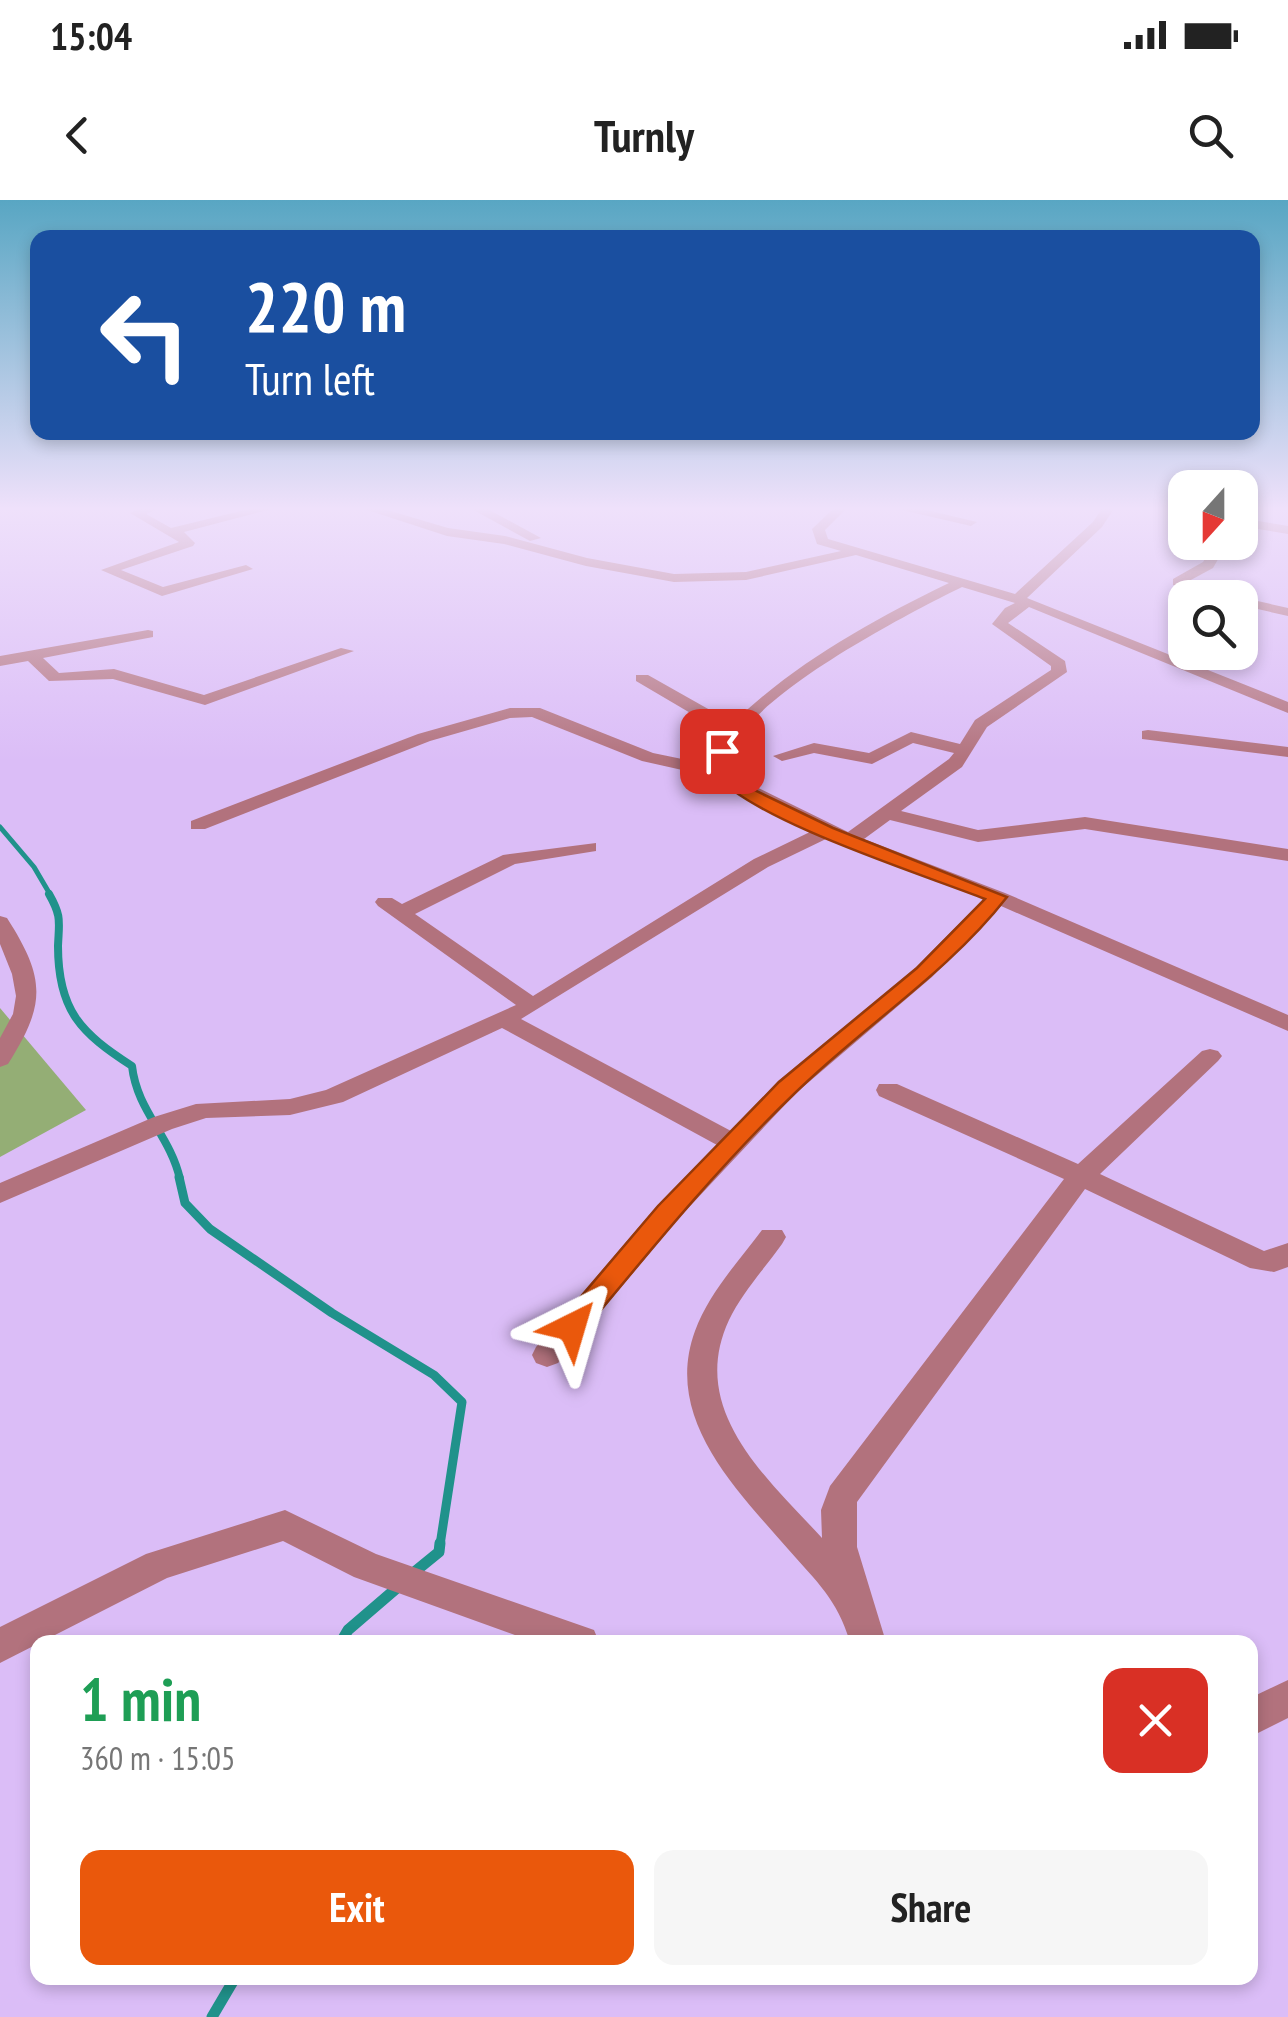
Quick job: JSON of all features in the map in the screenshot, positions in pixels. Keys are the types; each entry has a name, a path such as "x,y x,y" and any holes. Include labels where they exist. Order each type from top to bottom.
{"street":[{"path":"722,773 722,751 747,715 847,644 944,592"},
{"path":"994,592 1288,708"},
{"path":"850,840 956,763 981,724 1060,669 1059,664 1000,626 1010,611 1033,592"},
{"path":"1258,602 1276,603 1288,612"},
{"path":"0,661 148,634"},
{"path":"32,656 53,677 114,674 205,700 346,651"},
{"path":"642,678 734,731"},
{"path":"198,825 424,739 514,710 534,712 666,763 722,773 742,791 827,831 998,897 1288,1024"},
{"path":"1148,735 1288,752"},
{"path":"782,756 814,748 872,760 910,737 964,750"},
{"path":"889,814 978,836 1086,822 1288,855"},
{"path":"0,1194 152,1127 227,1107 290,1107 322,1099 532,1006 761,863 827,831"},
{"path":"532,1006 393,908 510,859 589,847"},
{"path":"548,1356 667,1212 787,1087 924,972 998,897"},
{"path":"0,922 19,962 26,995 22,1018 0,1059"},
{"path":"501,1018 733,1143"},
{"path":"866,1635 836,1528 837,1506 842,1496 1081,1176 1210,1056"},
{"path":"888,1090 1260,1262 1269,1263 1288,1253"},
{"path":"772,1236 710,1329 701,1358 700,1386 705,1411 716,1437 738,1469 856,1601"},
{"path":"0,1646 158,1565 286,1525 366,1566 561,1635"},
{"path":"1258,1714 1288,1698"}],"green space":[{"path":"0,1008 86,1110 0,1157"}],"waterway":[{"path":"0,827 34,867 51,896"},
{"path":"49,894 59,919 59,968 68,1004 86,1031 132,1066 140,1096 169,1149 180,1179"},
{"path":"179,1177 185,1203 210,1229 332,1313 434,1375 462,1402 440,1545"},
{"path":"412,1574 439,1552 440,1543"},
{"path":"345,1635 398,1587"},
{"path":"212,2017 231,1985"}],"route":[{"path":"572,1327 667,1212 787,1087 924,972 998,897 827,831 742,791 722,773 722,751"}]}
